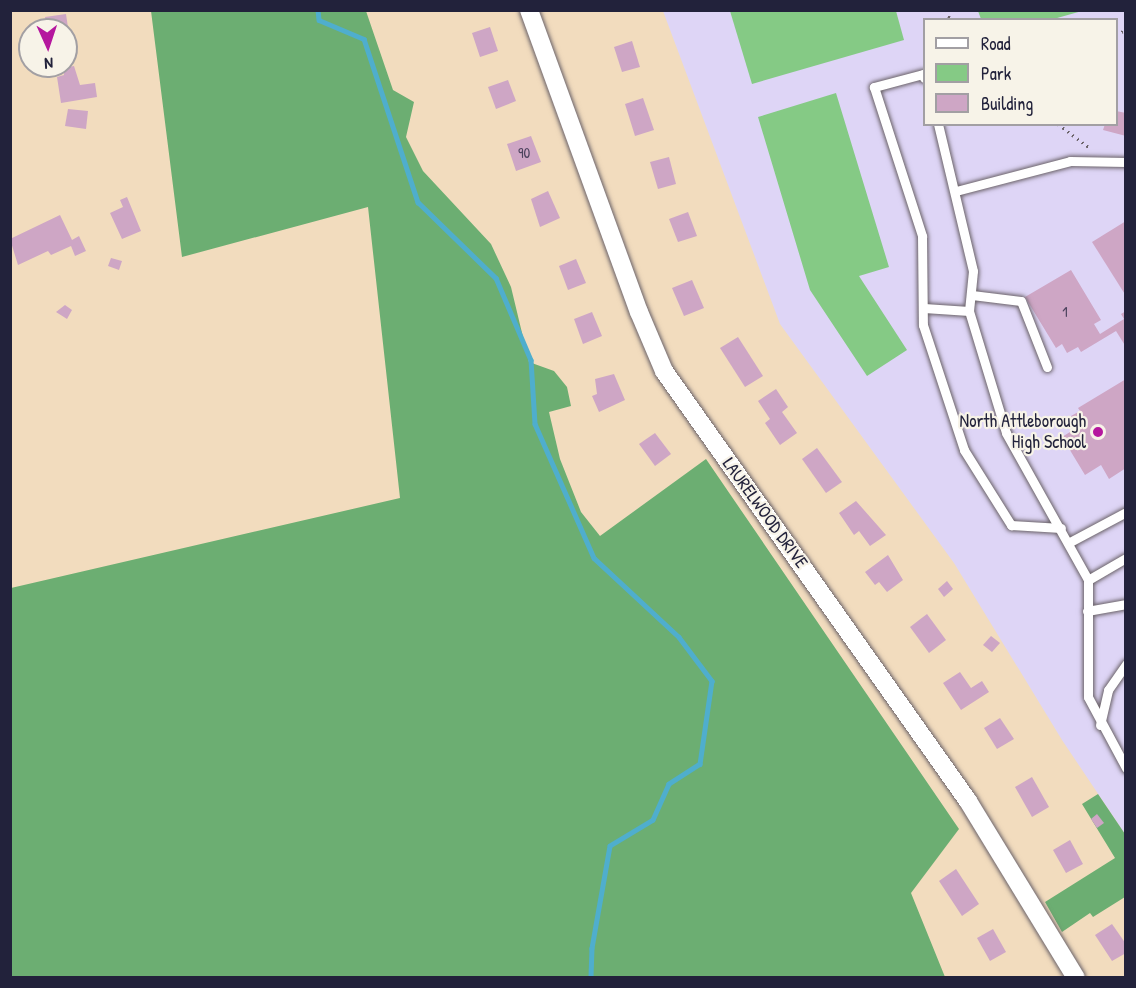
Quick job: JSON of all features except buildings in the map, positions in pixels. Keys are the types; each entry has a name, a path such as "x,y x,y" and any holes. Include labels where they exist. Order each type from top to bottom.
{"street":[{"name":"LAURELWOOD DRIVE","path":"529,10 642,321 664,371 962,792 1076,978"}],"lane":[{"path":"923,74 874,87 922,236 923,325 964,450 1011,525 1061,528"},
{"path":"939,126 956,191 973,271 969,311 1006,433 1088,580 1088,697 1100,725 1125,768"},
{"path":"956,191 1070,162 1125,162"},
{"path":"972,295 1021,301 1047,367"},
{"path":"924,308 969,311"},
{"path":"1068,543 1125,512"},
{"path":"1088,580 1125,558"},
{"path":"1087,611 1125,604"},
{"path":"1100,725 1108,690 1125,664"}],"path":[{"path":"1061,126 1114,162"}],"shaded area":[{"path":"663,11 1125,11 1125,834 1062,740 954,563 780,324"}],"green space":[{"path":"151,11 366,11 393,90 414,102 406,137 423,171 491,244 511,287 529,362 554,371 567,387 571,406 549,412 560,459 581,512 600,536 706,459 959,829 911,893 945,977 11,977 11,588 400,498 368,207 182,257"},
{"path":"730,11 896,11 904,40 752,84"},
{"path":"978,11 1082,11 1057,18 981,18"},
{"path":"836,93 889,267 859,276 907,350 867,376 810,290 758,117"},
{"path":"1098,794 1125,834 1125,897 1093,917 1090,913 1062,932 1045,902 1115,858 1082,804"}],"waterway":[{"path":"318,10 319,20 364,39 418,202 496,278 531,360 535,424 594,558 679,637 712,681 700,764 669,784 653,820 610,846 592,948 591,978"}],"place":[{"name":"North Attleborough High School","path":"1098,432"}]}
